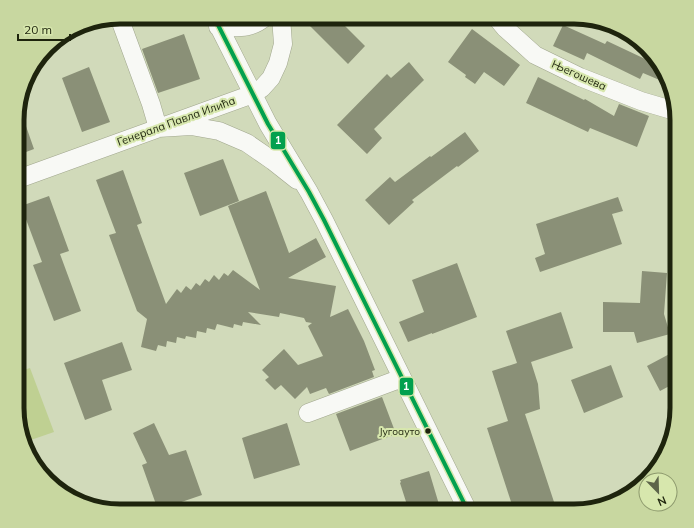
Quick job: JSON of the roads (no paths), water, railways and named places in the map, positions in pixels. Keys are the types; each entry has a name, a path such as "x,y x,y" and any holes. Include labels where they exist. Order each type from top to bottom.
{"street":[{"path":"121,24 151,104 158,128 191,126 219,131 247,143 293,176 309,192"},
{"path":"217,24 268,124 324,220 465,504"},
{"path":"224,24 240,28 255,24"},
{"name":"Генерала Павла Илића","path":"24,177 253,94 262,88 271,78 278,63 283,44 282,24"},
{"name":"Његошева","path":"502,24 535,55 580,76 634,98 669,109"},
{"path":"308,413 402,378"}],"place":[{"name":"Југоауто","path":"428,431"}]}
